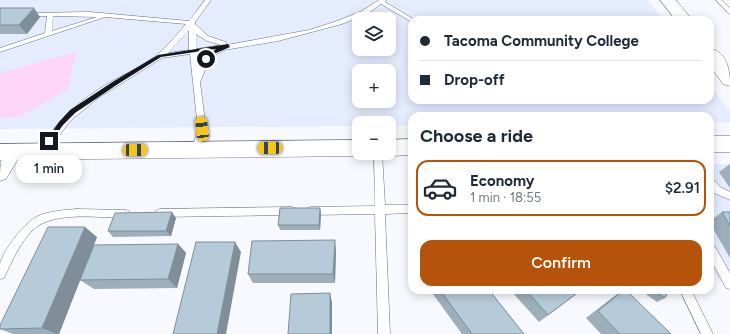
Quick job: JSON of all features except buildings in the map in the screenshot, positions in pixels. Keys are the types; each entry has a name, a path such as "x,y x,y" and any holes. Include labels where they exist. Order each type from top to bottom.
{"main road":[{"path":"668,0 681,16"},
{"path":"714,59 730,80"},
{"path":"714,144 730,144"},
{"path":"396,148 408,147"},
{"path":"7,152 196,148 352,148"}],"street":[{"path":"0,174 7,152"}],"lane":[{"path":"43,151 56,130 72,112 116,82 160,56 192,23 208,0"},
{"path":"719,0 730,12"},
{"path":"160,56 280,37 339,23 362,14 382,1 408,17"},
{"path":"21,14 107,16 192,23"},
{"path":"48,34 50,14"},
{"path":"0,50 107,16"},
{"path":"192,23 198,34 211,41 228,46"},
{"path":"192,23 193,51 202,129 196,148"},
{"path":"197,84 206,59 212,53 228,46"},
{"path":"378,160 384,334"},
{"path":"714,187 717,190 730,196"},
{"path":"149,213 408,209"},
{"path":"0,274 22,237 32,225 42,219 57,215 133,214"},
{"path":"714,255 730,284"},
{"path":"687,294 707,334"}],"shaded area":[{"path":"0,0 648,0 660,16 408,16 408,104 714,104 714,90 730,112 730,122 714,123 714,112 408,112 408,125 396,126 396,116 352,116 352,126 0,129"},
{"path":"76,52 68,89 19,117 0,118 0,73"},
{"path":"714,164 730,164 730,281 719,281 714,272"}],"route":[{"path":"49,141 56,130 72,112 116,82 160,56 228,46 212,53 206,59"}]}
